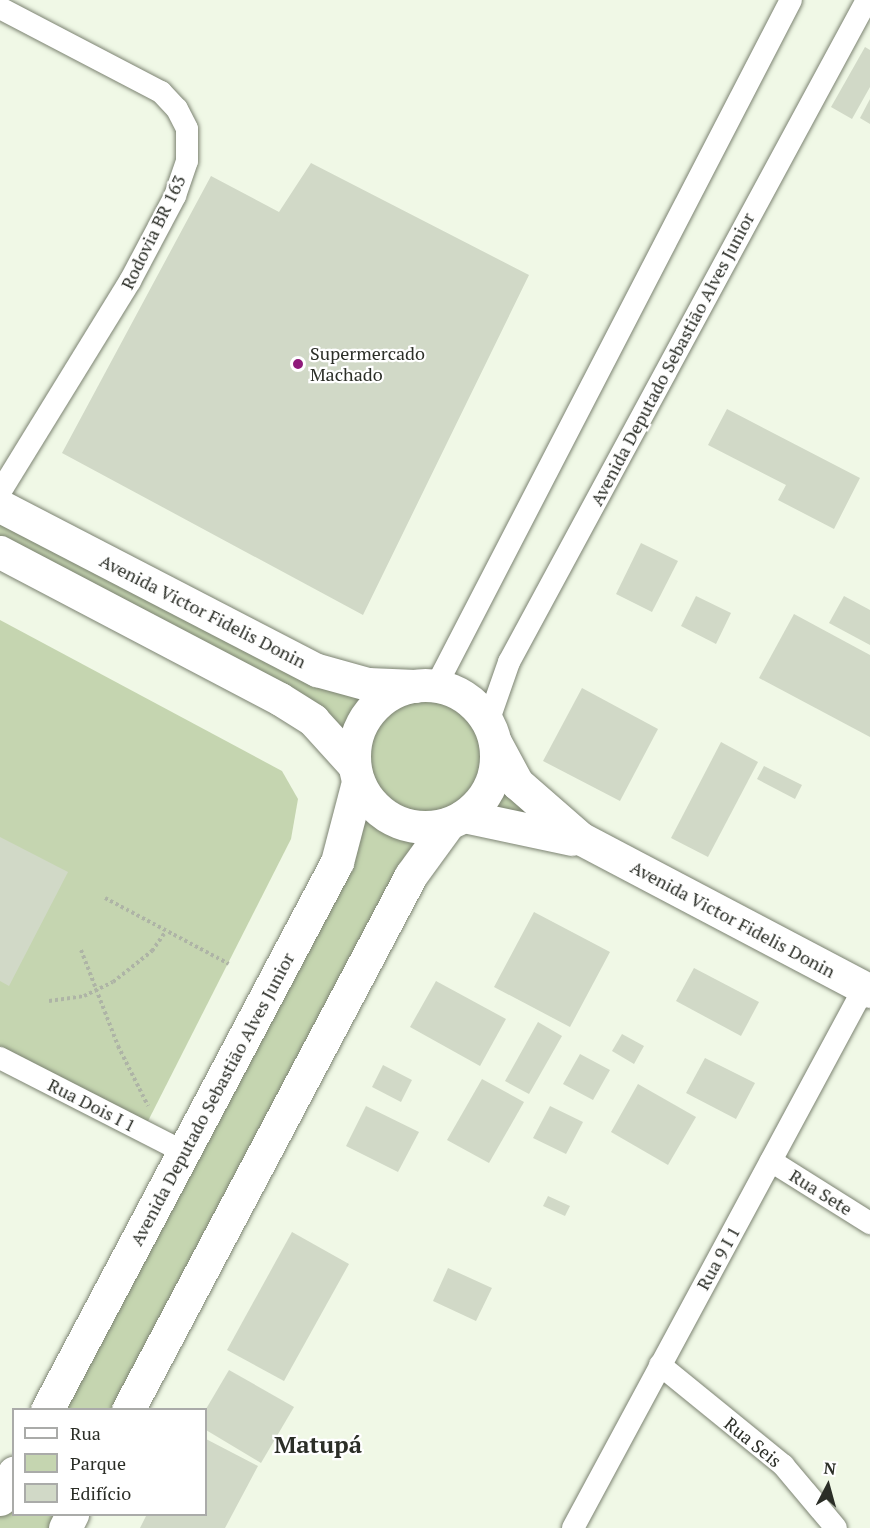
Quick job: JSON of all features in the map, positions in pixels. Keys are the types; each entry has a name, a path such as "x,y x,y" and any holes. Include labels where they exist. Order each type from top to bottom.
{"street":[{"path":"426,686 791,0"},
{"name":"Avenida Deputado Sebastião Alves Junior","path":"492,732 509,662 867,0"},
{"name":"Rodovia BR 163","path":"0,8 161,92 177,109 187,129 187,161 175,196 130,281 0,492"},
{"name":"Avenida Victor Fidelis Donin","path":"0,506 317,670 368,684 426,686"},
{"path":"0,552 280,699 313,720 356,773 380,811 395,821 412,826 456,820"},
{"path":"129,1408 411,875 456,820 477,805 494,776 492,732 466,699 426,686 381,700 368,713 359,729 356,773"},
{"name":"Avenida Victor Fidelis Donin","path":"492,732 517,783 580,838 866,983"},
{"name":"Avenida Deputado Sebastião Alves Junior","path":"48,1408 337,862 356,773"},
{"name":"Avenida Victor Fidelis Donin","path":"456,820 528,826 597,847"},
{"name":"Rua 9 I 1","path":"573,1528 866,983"},
{"name":"Rua Dois I 1","path":"0,1058 184,1152"},
{"name":"Rua Sete","path":"771,1161 870,1223"},
{"name":"Rua Seis","path":"660,1365 783,1465 836,1528"},
{"path":"0,1499 12,1477"}],"path":[{"path":"105,898 229,964"},
{"path":"49,1001 66,1001 99,988 130,971 166,931"},
{"path":"81,950 99,988 118,1046 152,1112"}],"green space":[{"path":"0,513 383,689 360,710 348,745 0,544"},
{"path":"0,620 282,771 298,799 291,839 145,1127 0,1053"},
{"path":"425,698 447,702 466,715 479,734 483,756 479,778 466,797 447,810 425,814 403,810 384,797 371,778 367,756 371,734 384,715 403,702"},
{"path":"501,769 557,827 479,811 490,801"},
{"path":"361,802 395,826 426,831 125,1408 58,1408"},
{"path":"12,1492 12,1516 66,1516 60,1528 0,1528 0,1515"}],"building":[{"path":"865,47 870,50 870,87 852,119 831,107"},
{"path":"870,99 870,124 860,118"},
{"name":"Supermercado Machado","path":"311,163 529,275 363,615 62,453 211,176 279,212"},
{"path":"727,409 860,478 834,529 778,500 786,485 708,445"},
{"path":"641,543 678,561 652,612 616,594"},
{"path":"696,596 731,613 716,644 681,626"},
{"path":"844,596 870,610 870,645 829,623"},
{"path":"794,614 870,655 870,737 759,678"},
{"path":"582,688 658,729 620,801 543,761"},
{"path":"721,742 758,762 708,857 671,838"},
{"path":"764,766 802,785 795,799 757,779"},
{"path":"0,837 68,872 9,986 0,981"},
{"path":"534,912 610,952 570,1027 494,987"},
{"path":"694,968 759,1002 741,1036 676,1001"},
{"path":"436,981 506,1019 480,1066 410,1027"},
{"path":"538,1022 562,1036 529,1094 505,1081"},
{"path":"622,1034 644,1046 634,1064 612,1051"},
{"path":"580,1054 610,1070 593,1100 563,1084"},
{"path":"705,1058 755,1083 736,1119 686,1093"},
{"path":"383,1065 412,1080 401,1102 372,1087"},
{"path":"482,1079 524,1102 489,1163 447,1140"},
{"path":"638,1084 696,1117 668,1165 611,1132"},
{"path":"366,1106 419,1132 398,1172 346,1146"},
{"path":"550,1106 583,1122 566,1154 533,1138"},
{"path":"548,1196 570,1206 565,1216 543,1206"},
{"path":"292,1232 349,1264 284,1381 227,1350"},
{"path":"448,1268 492,1288 476,1321 433,1301"},
{"path":"229,1370 294,1407 261,1463 207,1431 207,1408"},
{"path":"207,1440 258,1466 225,1528 140,1528 146,1516 207,1516"}],"place":[{"name":"Supermercado Machado","path":"298,364"}],"district":[{"name":"Matupá","path":"318,1445"}]}
